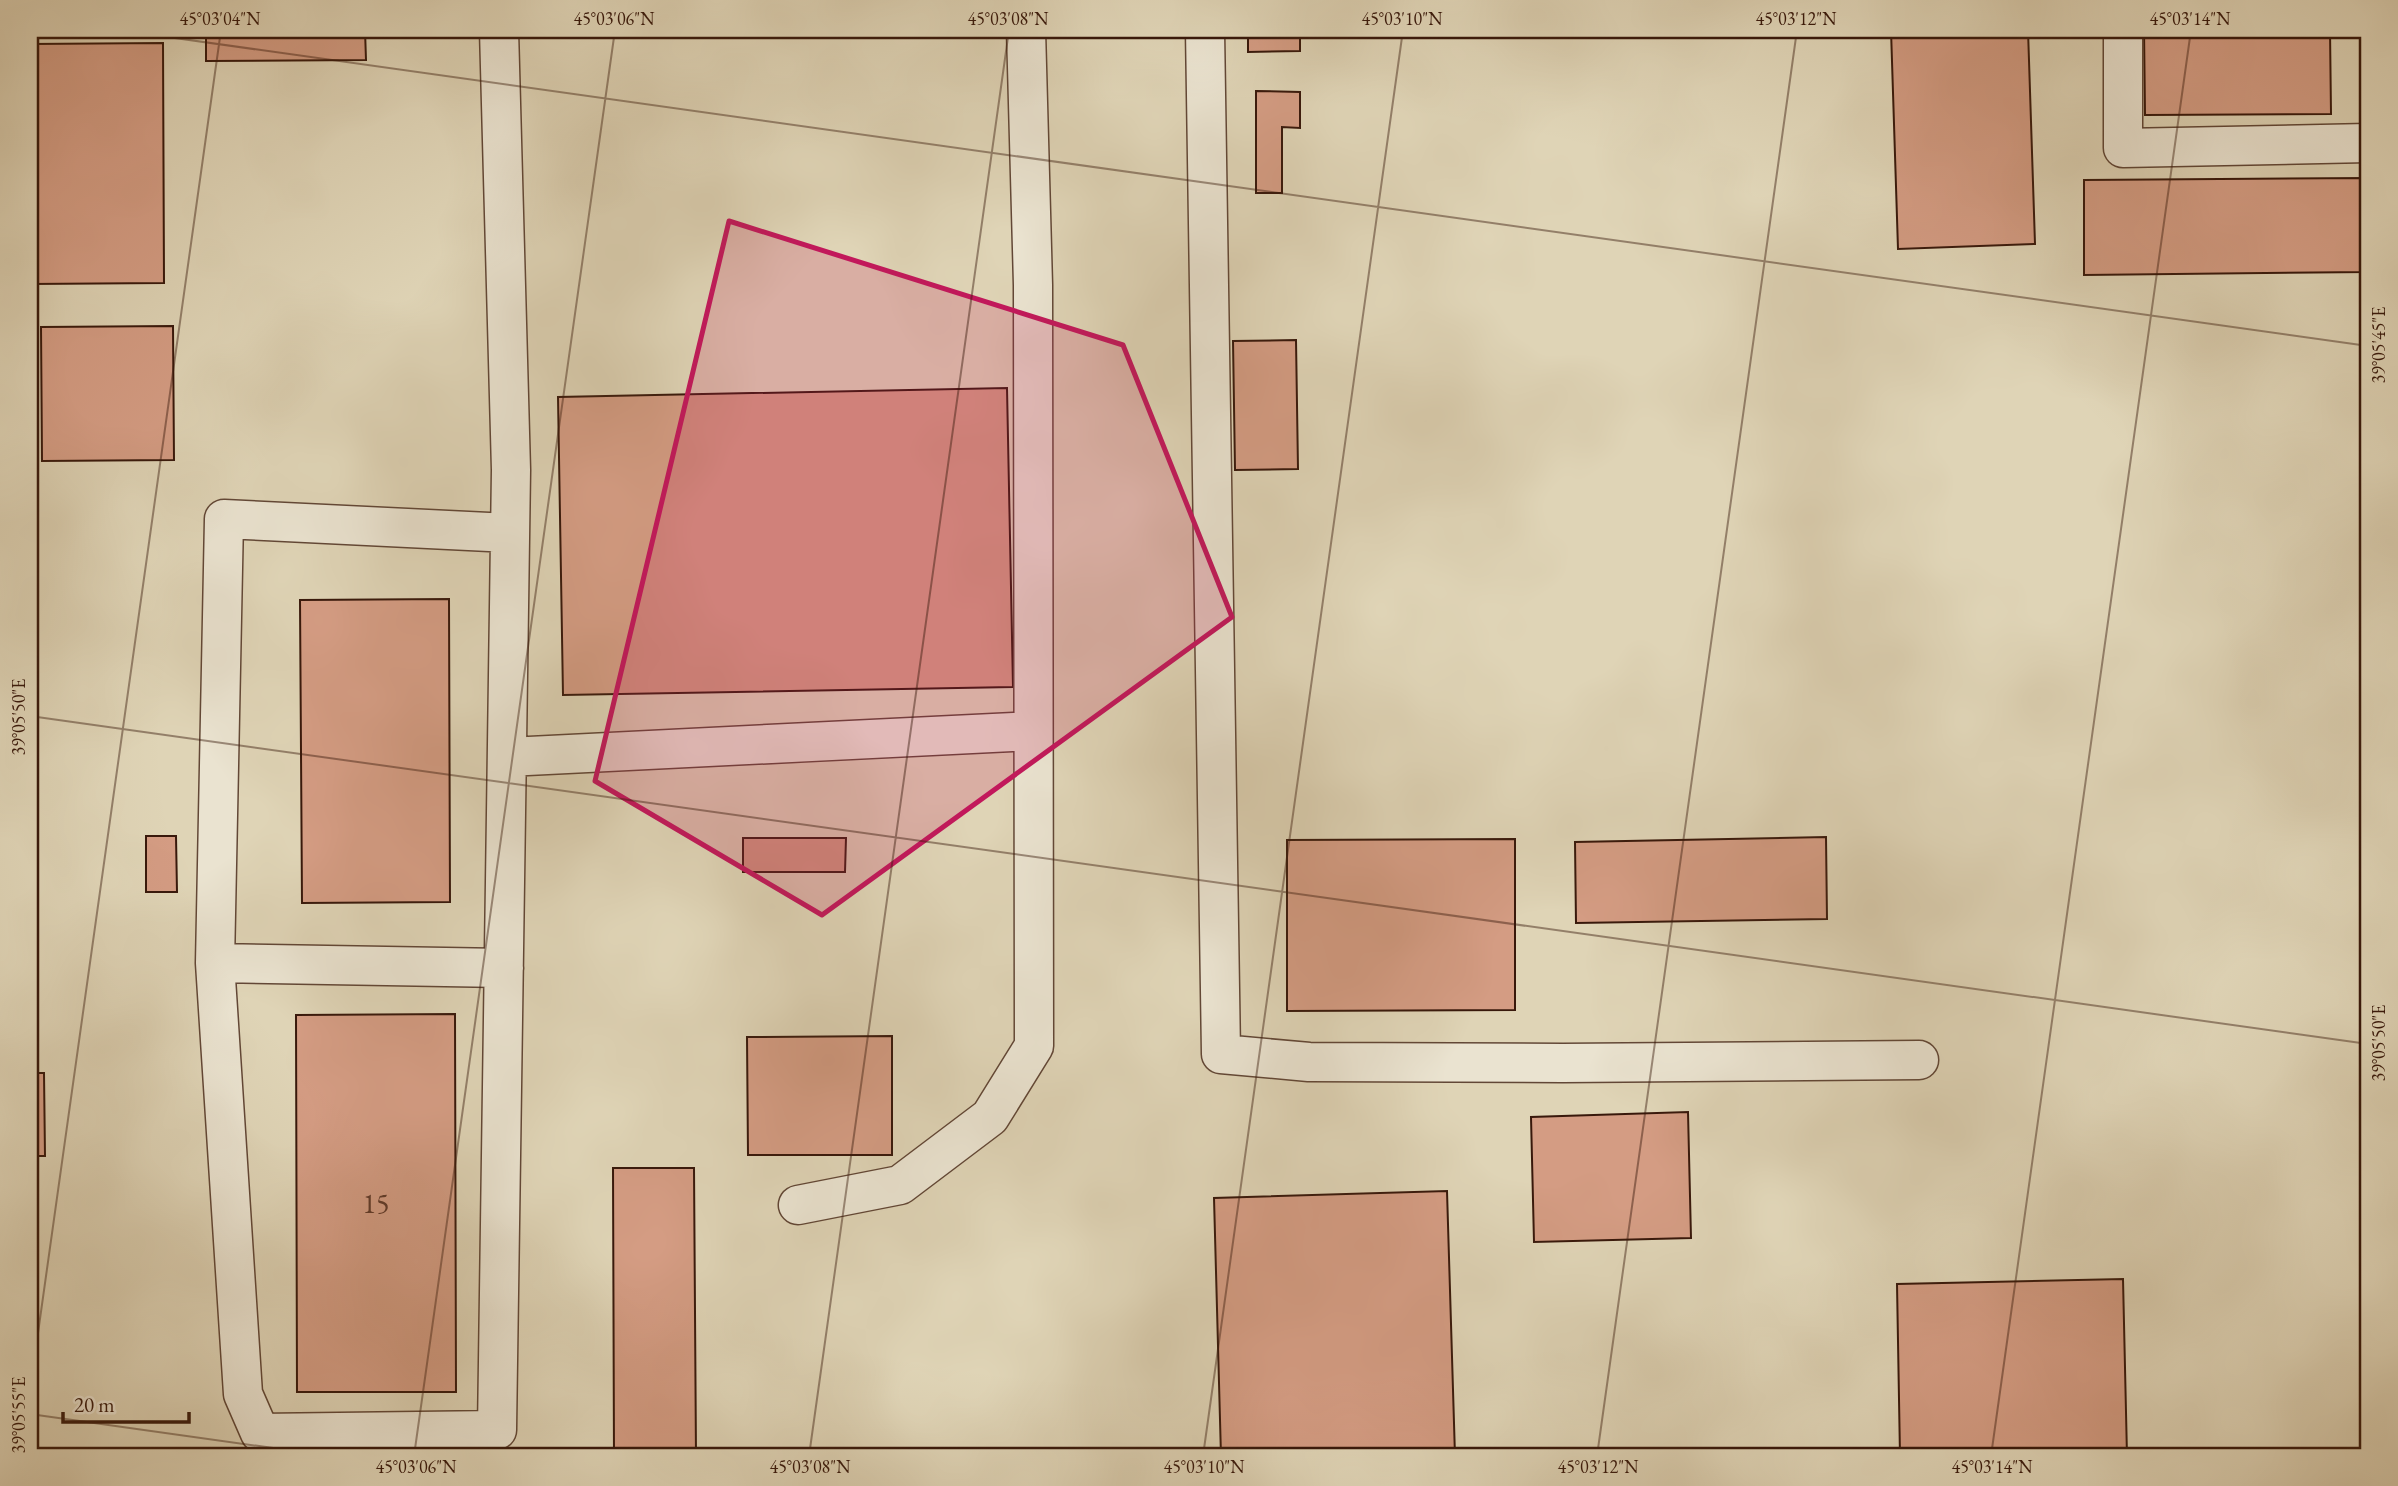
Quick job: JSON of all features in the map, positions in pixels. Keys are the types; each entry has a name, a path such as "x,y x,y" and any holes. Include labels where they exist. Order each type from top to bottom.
{"lane":[{"path":"499,30 511,470 497,1430 260,1433 243,1394 215,963 224,519 510,533"},
{"path":"798,1205 900,1185 990,1117 1034,1046 1033,285 1026,30"},
{"path":"1205,30 1221,1054 1309,1062 1919,1060"},
{"path":"2123,30 2123,148 2368,143"},
{"path":"507,757 1032,731"},
{"path":"215,963 504,968"}],"highlighted area":[{"path":"729,221 1123,345 1232,617 822,915 595,781"}],"building":[{"path":"206,30 365,30 366,60 206,61"},
{"path":"1248,30 1300,30 1300,51 1248,52"},
{"path":"1891,30 2028,30 2035,244 1898,249"},
{"path":"2144,30 2330,30 2331,114 2145,115"},
{"path":"163,43 164,283 30,284 30,44"},
{"path":"1256,91 1300,92 1300,128 1282,127 1282,193 1256,193"},
{"path":"2368,178 2368,272 2084,275 2084,180"},
{"path":"173,326 174,460 42,461 41,327"},
{"path":"1296,340 1298,469 1235,470 1233,341"},
{"path":"1007,388 1013,687 563,695 558,397"},
{"path":"449,599 450,902 302,903 300,600"},
{"path":"146,836 176,836 177,892 146,892"},
{"path":"1826,837 1827,919 1576,923 1575,842"},
{"path":"743,838 846,838 845,872 743,872"},
{"path":"1515,839 1515,1010 1287,1011 1287,840"},
{"path":"455,1014 456,1392 297,1392 296,1015"},
{"path":"892,1036 892,1155 748,1155 747,1037"},
{"path":"30,1073 44,1073 45,1156 30,1156"},
{"path":"1688,1112 1691,1238 1534,1242 1531,1117"},
{"path":"613,1168 694,1168 696,1456 614,1456"},
{"path":"1447,1191 1455,1456 1221,1456 1214,1198"},
{"path":"2123,1279 2127,1456 1900,1456 1897,1284"}]}
